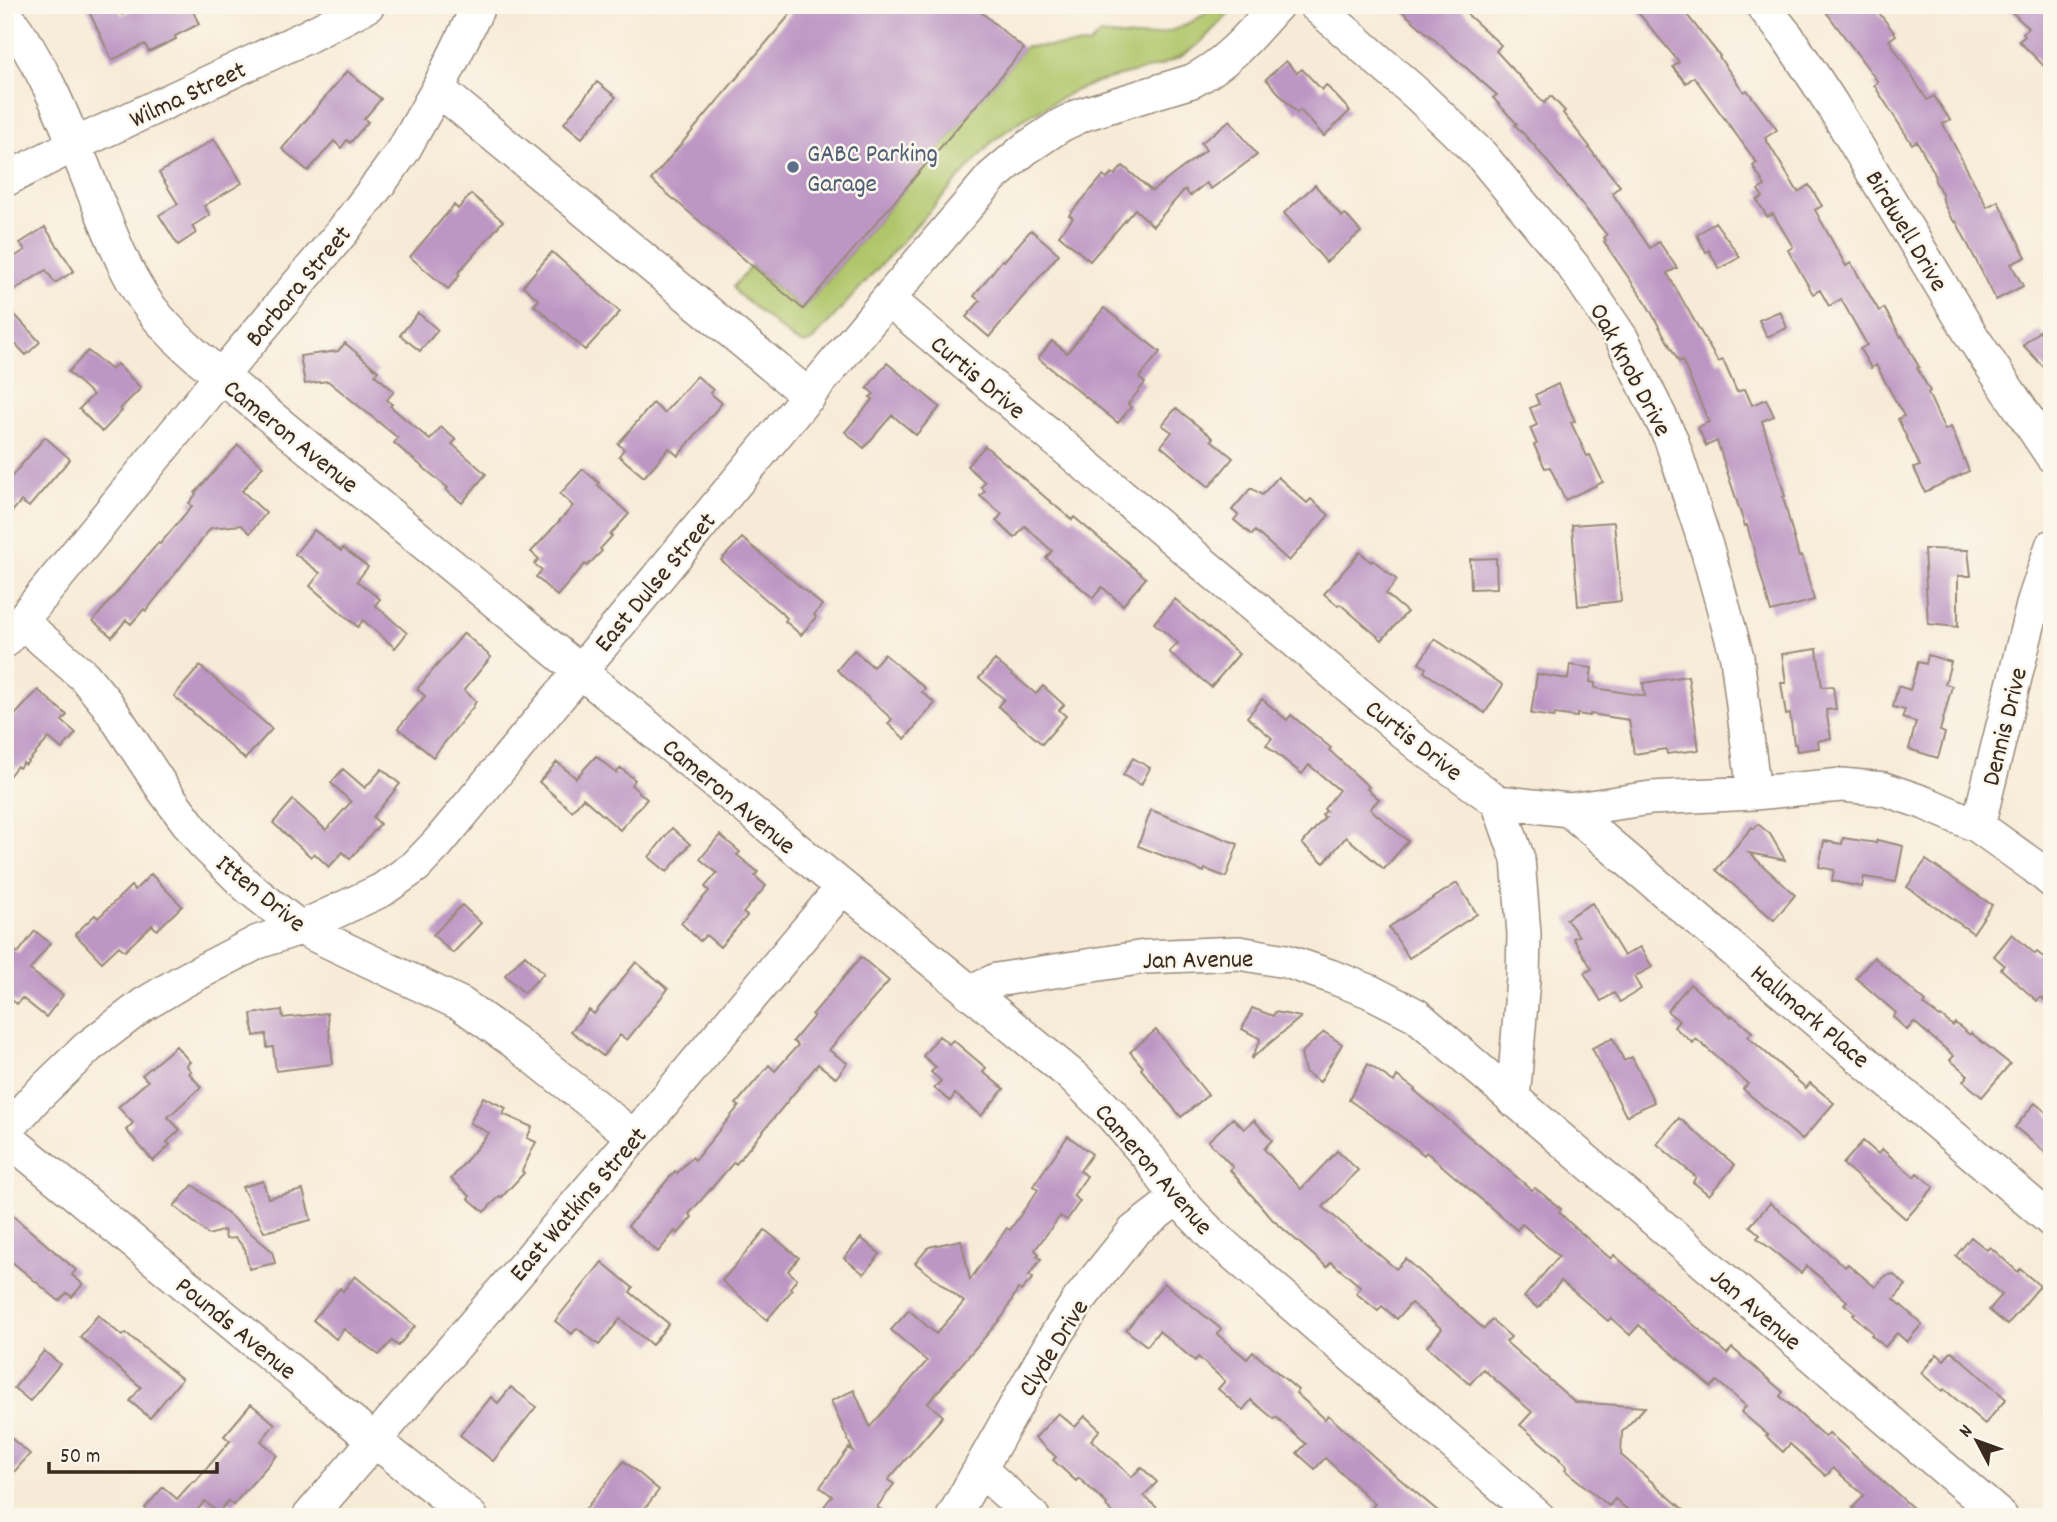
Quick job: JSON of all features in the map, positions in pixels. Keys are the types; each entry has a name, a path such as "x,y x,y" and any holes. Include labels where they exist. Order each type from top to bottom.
{"street":[{"name":"Wilma Street","path":"5,180 368,5"},
{"name":"East Dulse Street","path":"5,1134 34,1099 88,1047 142,1005 258,942 300,929 382,890 416,866 439,843 976,194 1009,161 1061,125 1084,114 1176,86 1205,74 1241,46 1277,5"},
{"name":"Oak Knob Drive","path":"1315,5 1418,95 1482,156 1573,266 1622,339 1671,439 1708,552 1737,657 1754,793"},
{"name":"Birdwell Drive","path":"1762,5 1787,36 1831,103 1973,338 2052,456"},
{"name":"Barbara Street","path":"14,632 221,376 342,232 384,177 438,89 472,9"},
{"name":"Cameron Avenue","path":"5,14 40,66 51,88 117,247 142,296 177,338 1076,1079 1111,1114 1149,1158 1177,1198 1212,1235 1538,1517"},
{"path":"438,89 809,396"},
{"name":"Curtis Drive","path":"888,299 1420,746 1498,802 1569,810 1651,799 1842,785 1884,789 1978,826 2052,881"},
{"name":"Dennis Drive","path":"1978,826 2034,601 2052,546"},
{"name":"Itten Drive","path":"14,632 57,651 92,686 164,792 203,843 248,887 300,929 461,1004 516,1043 634,1137"},
{"path":"1498,802 1518,859 1524,934 1513,1100"},
{"name":"Hallmark Place","path":"1569,810 2052,1221"},
{"name":"East Watkins Street","path":"309,1517 634,1137 842,888"},
{"name":"Jan Avenue","path":"970,993 996,980 1145,957 1239,953 1286,961 1369,991 1416,1015 2001,1517"},
{"name":"Pounds Avenue","path":"5,1134 374,1440 471,1517"},
{"name":"Clyde Drive","path":"953,1517 1050,1345 1079,1301 1134,1231 1177,1198"},
{"path":"980,1469 1033,1517"}],"green space":[{"path":"1218,5 1237,5 1199,44 1180,57 1072,92 1017,123 993,141 812,341 805,344 794,340 733,287 751,266 803,309 1025,47 1089,45 1100,34 1140,37 1160,34 1191,22"}],"building":[{"path":"86,5 117,5 122,15 141,5 190,5 199,24 149,52 145,44 112,60"},
{"name":"GABC Parking Garage","path":"798,5 973,5 1024,49 803,309 651,180"},
{"path":"1395,5 1457,5 1501,45 1496,51 1544,103 1551,96 1565,111 1563,113 1620,186 1612,193 1650,248 1659,242 1677,268 1667,273 1718,362 1723,360 1737,392 1745,389 1752,405 1766,399 1774,416 1762,421 1785,496 1783,497 1799,557 1802,556 1814,600 1771,612 1747,525 1745,526 1717,441 1706,446 1698,427 1709,422 1682,360 1679,362 1646,303 1604,242 1607,235 1493,98 1497,95"},
{"path":"1632,5 1679,5 1720,56 1744,92 1747,90 1777,130 1765,138 1798,192 1809,185 1822,206 1815,210 1846,266 1851,263 1879,311 1884,308 1902,336 1930,391 1928,393 1945,430 1951,427 1969,471 1925,492 1914,468 1920,466 1898,419 1904,416 1876,365 1871,368 1860,349 1867,345 1841,299 1829,306 1820,290 1813,294 1788,250 1793,247 1773,214 1767,217 1757,200 1763,197 1758,190 1765,186 1753,166 1757,163 1694,77 1686,83 1673,67 1679,62"},
{"path":"1821,5 1873,5 1896,35 1889,40 1927,100 1934,96 1950,120 1943,124 1987,207 1998,201 2026,257 2011,264 2023,286 1996,300 1956,221 1951,218 1944,204 1934,172 1917,141 1912,144 1874,85 1878,82"},
{"path":"2005,5 2052,5 2052,74 2019,41 2028,28"},
{"path":"1286,61 1297,73 1302,69 1322,90 1326,85 1350,111 1324,136 1300,110 1297,113 1266,79"},
{"path":"347,71 381,99 364,119 368,122 350,143 347,140 341,148 334,141 308,171 282,149"},
{"path":"597,82 616,97 582,138 564,123"},
{"path":"1230,120 1257,155 1211,189 1206,183 1190,196 1185,189 1153,226 1135,209 1090,261 1059,235 1073,218 1069,215 1103,176 1107,179 1112,173 1115,175 1123,166 1152,191 1206,150 1201,143"},
{"path":"214,139 242,183 204,206 210,215 192,226 196,233 178,245 159,215 178,204 159,173"},
{"path":"1315,185 1342,217 1345,214 1361,232 1326,262 1284,213"},
{"path":"471,194 503,221 458,273 460,275 448,289 410,257 454,205 458,209"},
{"path":"1715,222 1740,257 1719,269 1697,235"},
{"path":"45,227 74,271 55,283 46,270 5,296 5,263 25,250 20,243"},
{"path":"1031,230 1059,254 989,337 966,317 980,301 974,296 1002,260 1004,261"},
{"path":"552,252 620,312 585,350 534,305 539,300 523,286"},
{"path":"5,304 40,342 26,355 5,333"},
{"path":"1104,308 1160,352 1139,378 1145,383 1128,404 1131,407 1118,423 1038,358 1052,341 1067,353"},
{"path":"1780,311 1787,328 1767,337 1759,320"},
{"path":"418,313 438,330 420,351 400,335"},
{"path":"2039,331 2052,344 2052,376 2023,345"},
{"path":"345,343 378,371 375,375 394,391 387,400 392,404 390,406 430,440 441,427 456,440 452,444 486,474 462,503 394,443 398,438 328,381 305,384 300,356 338,351"},
{"path":"88,351 111,370 117,364 141,388 102,432 79,409 93,395 68,372"},
{"path":"887,363 940,407 916,435 892,415 864,448 845,432 873,399 870,397 874,394 867,388"},
{"path":"697,376 713,390 710,393 722,403 678,456 669,448 644,477 619,456 624,449 618,444 653,403 664,413"},
{"path":"1558,384 1575,421 1571,423 1603,482 1565,500 1550,467 1545,468 1534,445 1537,444 1530,428 1537,425 1530,408 1539,404 1535,395"},
{"path":"1176,408 1233,458 1209,487 1161,446 1172,432 1162,425"},
{"path":"45,437 70,459 29,507 21,501 5,520 5,484"},
{"path":"238,445 263,466 242,491 266,513 250,533 241,525 211,528 146,611 144,609 131,624 126,620 112,637 93,621 192,506 189,503 195,493"},
{"path":"985,446 1146,578 1123,605 1102,587 1093,598 1046,558 1052,551 1025,526 1015,538 996,521 1002,514 980,496 985,491 981,487 985,482 967,466"},
{"path":"583,469 629,514 610,535 612,536 600,549 602,551 587,566 585,564 557,596 536,577 542,570 534,564 539,559 531,552 573,506 560,494"},
{"path":"1278,477 1307,503 1311,499 1329,515 1289,561 1255,531 1252,535 1234,520 1238,515 1232,510 1251,488 1262,495"},
{"path":"1614,522 1621,601 1578,606 1572,525"},
{"path":"314,530 368,567 357,581 380,599 375,605 407,633 395,648 363,620 358,627 310,586 320,573 295,554"},
{"path":"742,538 822,605 801,635 785,621 787,618 721,560"},
{"path":"1924,549 1968,550 1971,576 1958,576 1958,627 1928,624"},
{"path":"1360,552 1397,580 1386,594 1407,612 1382,640 1340,604 1338,606 1324,594"},
{"path":"1496,558 1497,588 1471,589 1470,559"},
{"path":"1175,599 1239,654 1211,687 1169,652 1178,643 1154,623"},
{"path":"464,633 491,657 464,690 476,701 473,707 433,757 398,728 425,696 417,689"},
{"path":"1435,639 1503,685 1485,713 1424,672 1426,668 1419,663"},
{"path":"1817,649 1822,687 1833,686 1836,709 1826,710 1831,738 1818,741 1819,748 1797,751 1790,714 1786,715 1781,683 1786,683 1782,654"},
{"path":"854,650 873,667 884,654 925,688 922,692 935,703 905,739 888,724 892,719 837,670"},
{"path":"1928,655 1951,662 1945,684 1952,686 1940,731 1945,733 1938,758 1909,749 1916,722 1902,718 1905,710 1893,707 1898,686 1910,690 1918,662 1926,664"},
{"path":"995,660 1036,694 1043,686 1064,705 1059,710 1066,716 1042,744 998,706 1004,699 979,678"},
{"path":"1570,665 1592,668 1590,682 1595,683 1595,688 1645,696 1643,683 1688,676 1699,750 1667,754 1666,749 1634,754 1629,720 1590,714 1577,714 1577,717 1555,714 1554,717 1531,714 1537,674 1568,679"},
{"path":"200,666 272,729 245,759 174,696"},
{"path":"38,690 67,715 62,721 76,733 62,749 49,738 25,765 23,763 19,768 17,766 5,781 5,726"},
{"path":"1262,699 1287,720 1291,715 1331,748 1329,750 1379,799 1370,809 1408,841 1384,869 1346,837 1324,863 1302,844 1325,817 1322,815 1326,811 1324,809 1339,790 1309,765 1302,774 1266,745 1272,738 1247,717"},
{"path":"596,756 616,773 621,768 635,780 631,785 647,799 620,830 583,798 572,811 539,782 557,762 576,778"},
{"path":"1133,758 1150,768 1141,785 1123,775"},
{"path":"343,769 365,788 382,769 400,784 373,817 380,824 350,859 343,852 329,867 314,853 311,857 273,823 293,800 326,830 351,802 331,783"},
{"path":"1151,810 1238,844 1226,877 1205,869 1204,872 1138,846"},
{"path":"1758,824 1770,834 1785,860 1749,853 1795,895 1774,920 1716,870 1752,827 1754,829"},
{"path":"672,828 690,844 667,872 649,857"},
{"path":"720,835 740,852 737,855 758,872 755,876 766,886 743,913 747,916 720,947 706,935 700,941 681,923 709,891 705,887 717,873 700,859"},
{"path":"1843,838 1876,843 1877,840 1903,846 1896,882 1864,877 1862,887 1832,881 1834,870 1819,867 1824,841 1842,844"},
{"path":"1926,860 1992,905 1973,933 1907,887"},
{"path":"151,874 182,906 157,930 152,925 125,951 119,946 102,962 75,934 95,915 98,918 131,886 135,890"},
{"path":"1457,883 1477,914 1409,958 1389,927"},
{"path":"1592,903 1624,956 1640,947 1652,967 1634,977 1641,989 1620,1002 1614,993 1601,1001 1584,973 1592,969 1573,938 1579,936 1566,919"},
{"path":"462,905 481,923 453,953 433,935"},
{"path":"35,931 50,943 30,970 63,995 46,1017 22,998 17,1004 5,995 5,943 18,953"},
{"path":"2012,934 2035,954 2037,952 2052,964 2052,1006 2041,997 2037,1001 2001,969 2004,965 1994,956"},
{"path":"525,955 544,973 524,993 505,975"},
{"path":"861,957 889,981 829,1050 847,1063 836,1078 818,1064 736,1164 734,1162 689,1214 692,1217 678,1234 675,1231 658,1252 628,1226 675,1171 677,1173 692,1157 695,1160 769,1065 775,1071 798,1045 793,1041"},
{"path":"1874,957 1926,1002 1924,1005 1953,1026 1955,1023 1970,1035 1971,1033 2010,1064 1982,1097 1963,1081 1968,1075 1950,1060 1954,1056 1914,1022 1907,1030 1893,1017 1896,1013 1856,978"},
{"path":"636,962 668,989 627,1040 620,1035 603,1056 571,1031 589,1010 594,1014"},
{"path":"1690,984 1752,1032 1748,1037 1806,1088 1810,1083 1834,1103 1802,1140 1743,1089 1748,1084 1696,1039 1693,1043 1674,1027 1679,1021 1667,1011"},
{"path":"1252,1008 1273,1016 1275,1012 1301,1017 1251,1059 1260,1041 1242,1029"},
{"path":"282,1010 283,1018 327,1013 333,1064 276,1071 273,1047 267,1048 266,1034 254,1036 251,1014"},
{"path":"1156,1030 1208,1095 1181,1117 1130,1052"},
{"path":"1324,1032 1342,1044 1320,1082 1305,1072 1301,1053"},
{"path":"939,1036 949,1044 953,1040 986,1068 983,1072 1004,1089 981,1116 955,1094 950,1101 934,1088 941,1081 931,1072 936,1067 923,1056"},
{"path":"1613,1038 1624,1061 1632,1057 1654,1102 1626,1116 1592,1048"},
{"path":"176,1046 190,1062 186,1065 191,1071 189,1073 201,1087 168,1117 180,1130 167,1142 170,1145 153,1161 126,1130 133,1123 118,1107 148,1081 142,1075"},
{"path":"1368,1064 1394,1082 1397,1076 1415,1089 1532,1190 1535,1188 1561,1209 1559,1212 1570,1223 1611,1259 1614,1255 1727,1354 1732,1348 1783,1392 1780,1396 1825,1437 1829,1433 1923,1517 1862,1517 1853,1508 1864,1495 1833,1468 1826,1476 1790,1444 1783,1452 1741,1412 1746,1406 1717,1381 1711,1387 1639,1325 1630,1335 1611,1318 1608,1321 1561,1281 1538,1308 1524,1297 1559,1256 1522,1224 1517,1230 1426,1152 1424,1155 1349,1100"},
{"path":"483,1097 506,1108 503,1114 532,1127 527,1138 536,1142 522,1171 524,1173 484,1212 451,1179 489,1133 470,1123"},
{"path":"2035,1103 2052,1117 2052,1158 2015,1127"},
{"path":"1233,1118 1244,1129 1254,1120 1272,1140 1264,1149 1301,1189 1337,1151 1358,1170 1323,1207 1396,1269 1406,1259 1484,1329 1492,1320 1511,1337 1506,1342 1575,1402 1645,1407 1622,1432 1621,1455 1692,1517 1636,1517 1615,1499 1609,1506 1565,1470 1567,1467 1560,1459 1520,1425 1532,1412 1483,1369 1470,1384 1427,1346 1442,1329 1411,1303 1397,1319 1382,1306 1378,1311 1356,1293 1361,1287 1331,1262 1327,1267 1272,1219 1230,1170 1233,1167 1208,1141"},
{"path":"1679,1118 1735,1165 1709,1195 1693,1182 1696,1177 1657,1144"},
{"path":"1068,1136 1092,1154 1080,1171 1087,1176 1073,1196 1080,1201 1067,1220 1060,1216 1035,1250 1041,1259 1029,1275 1033,1278 1021,1291 1018,1289 1003,1316 928,1403 943,1416 888,1480 894,1484 877,1507 890,1517 816,1517 832,1496 820,1487 849,1448 853,1451 831,1401 854,1390 870,1427 927,1361 891,1330 909,1310 936,1334 964,1302 915,1263 929,1247 961,1240 970,1280 1038,1190 1033,1186"},
{"path":"1863,1141 1878,1154 1882,1149 1914,1177 1917,1173 1934,1187 1906,1219 1843,1164"},
{"path":"263,1181 268,1198 303,1190 311,1220 264,1232 242,1187"},
{"path":"193,1185 272,1251 275,1263 249,1269 245,1249 236,1238 226,1239 224,1230 209,1235 174,1206"},
{"path":"1770,1203 1845,1267 1848,1264 1875,1287 1885,1276 1893,1274 1906,1285 1894,1299 1922,1324 1907,1342 1897,1333 1885,1347 1853,1315 1855,1313 1844,1304 1847,1301 1807,1266 1801,1273 1757,1238 1760,1235 1750,1226"},
{"path":"5,1209 76,1270 72,1275 83,1284 72,1297 67,1293 59,1301 5,1256"},
{"path":"765,1230 799,1258 788,1271 797,1279 790,1288 792,1290 767,1320 722,1281"},
{"path":"1971,1237 1987,1250 1990,1247 2018,1272 2020,1269 2040,1286 2007,1325 1989,1310 2002,1295 1956,1256"},
{"path":"861,1238 880,1254 864,1274 844,1258"},
{"path":"602,1262 633,1288 630,1292 669,1324 652,1345 620,1319 599,1345 577,1328 572,1334 555,1321"},
{"path":"355,1276 415,1326 398,1346 392,1341 379,1355 344,1329 336,1339 313,1320 340,1288 343,1291"},
{"path":"1164,1283 1221,1329 1217,1334 1247,1359 1253,1352 1298,1390 1296,1393 1325,1419 1328,1415 1445,1517 1383,1517 1372,1507 1375,1504 1325,1458 1315,1469 1297,1453 1306,1444 1276,1417 1274,1419 1251,1400 1243,1410 1218,1389 1225,1381 1198,1357 1195,1361 1159,1331 1147,1346 1126,1330"},
{"path":"98,1315 122,1336 126,1333 182,1379 150,1418 130,1401 141,1387 80,1337"},
{"path":"44,1351 60,1364 30,1401 14,1388"},
{"path":"1952,1351 2006,1399 1985,1424 1921,1373 1937,1354 1944,1360"},
{"path":"511,1387 536,1407 493,1461 460,1435 491,1397 498,1403"},
{"path":"251,1404 275,1424 261,1441 277,1455 233,1505 228,1501 218,1513 205,1501 195,1513 199,1517 156,1517 145,1508 163,1487 177,1499 193,1481 195,1482 230,1441 224,1436"},
{"path":"1058,1413 1075,1427 1085,1416 1100,1430 1091,1440 1132,1477 1141,1467 1157,1482 1144,1496 1167,1517 1117,1517 1079,1478 1076,1481 1053,1460 1056,1457 1035,1438"},
{"path":"5,1433 30,1454 5,1482"},
{"path":"624,1461 659,1490 638,1517 579,1517"}],"place":[{"name":"GABC Parking Garage","path":"793,167"}]}
